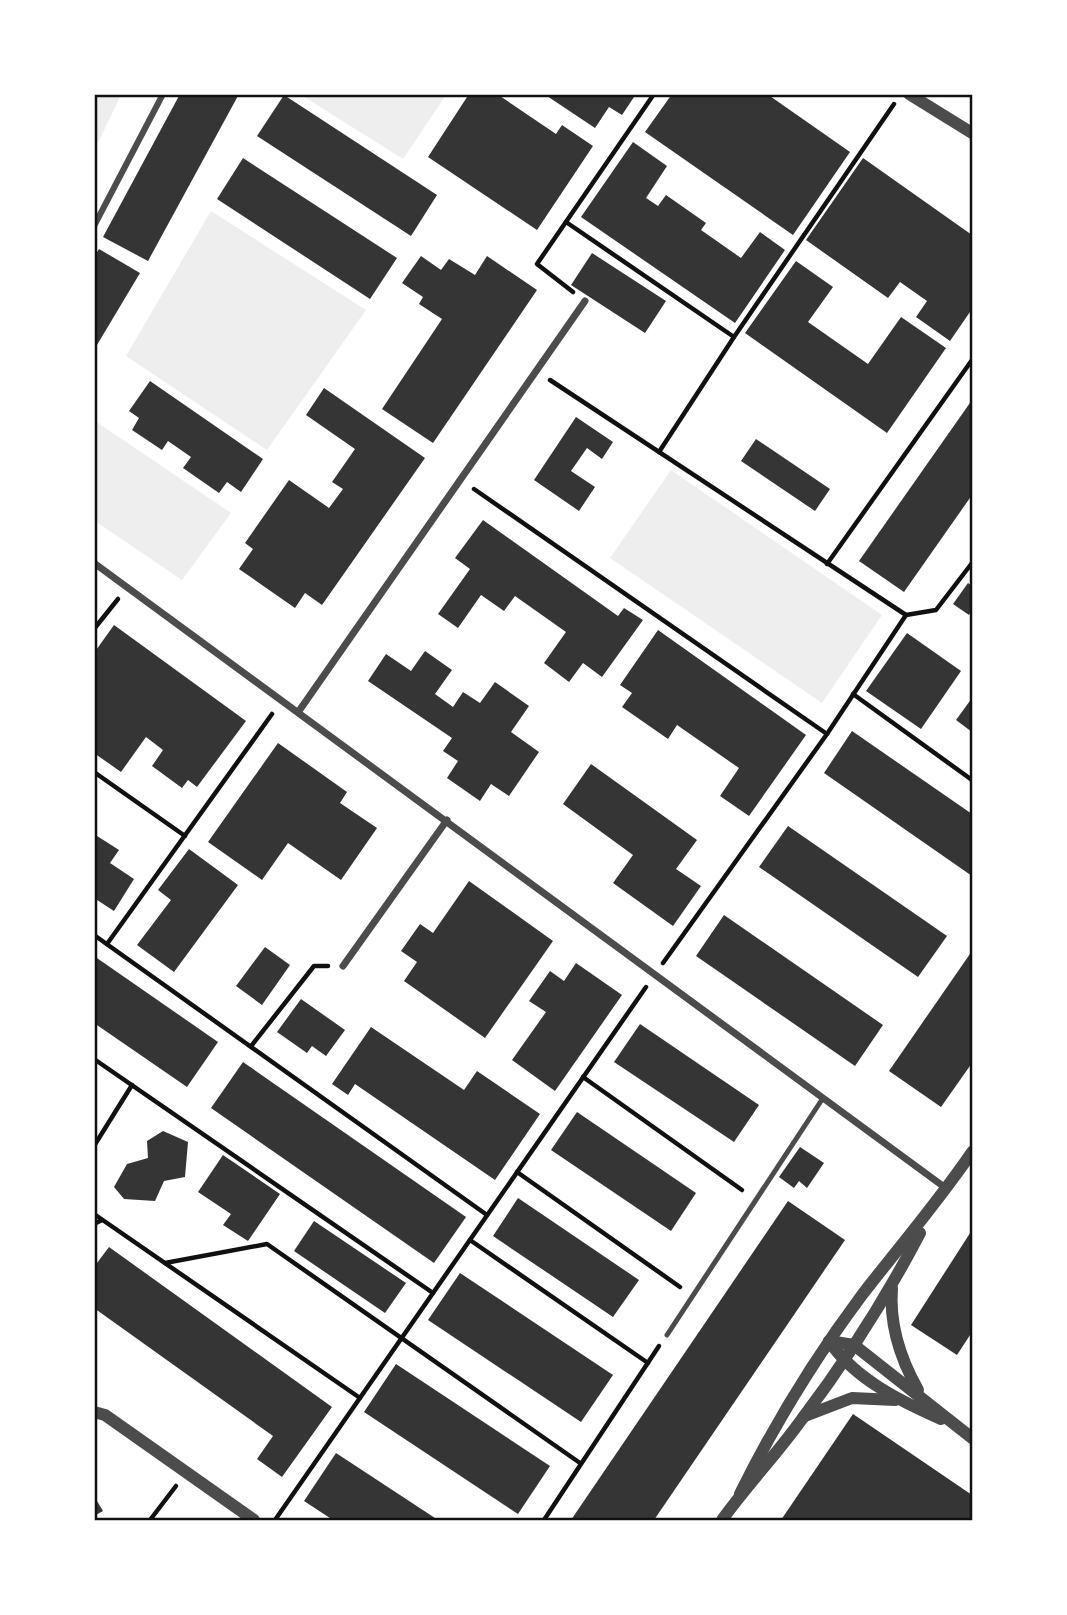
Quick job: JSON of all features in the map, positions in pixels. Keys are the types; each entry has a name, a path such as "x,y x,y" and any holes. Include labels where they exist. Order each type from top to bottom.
{"street":[{"path":"94,226 163,94"},
{"path":"909,94 972,133"},
{"path":"299,711 585,301"},
{"path":"94,563 283,699 947,1189"},
{"path":"343,966 447,820"},
{"path":"740,1494 772,1429 829,1341 862,1295 932,1210 972,1152"},
{"path":"722,1521 740,1494 805,1416 854,1345 893,1283 932,1210"},
{"path":"893,1283 891,1306 895,1338 921,1397"},
{"path":"829,1341 854,1345 951,1424"},
{"path":"829,1341 843,1361 903,1401 951,1424 972,1438"},
{"path":"805,1416 852,1398 869,1396 903,1401"},
{"path":"94,1412 105,1415 254,1521"}],"lane":[{"path":"667,1335 823,1098"}],"path":[{"path":"585,301 537,264 654,94"},
{"path":"659,452 734,337 901,94"},
{"path":"566,222 734,337"},
{"path":"827,564 972,360"},
{"path":"537,371 905,615 936,610 972,563"},
{"path":"460,480 827,734"},
{"path":"94,629 127,587"},
{"path":"274,1521 583,1077 827,734 905,615"},
{"path":"853,694 972,780"},
{"path":"107,944 283,699"},
{"path":"94,772 184,836"},
{"path":"94,935 487,1215"},
{"path":"252,1045 314,966 343,966"},
{"path":"94,1059 433,1293"},
{"path":"583,1077 755,1200"},
{"path":"94,1146 132,1085"},
{"path":"517,1172 692,1296"},
{"path":"94,1214 360,1398"},
{"path":"94,1224 102,1220"},
{"path":"470,1239 648,1363"},
{"path":"165,1263 267,1244 403,1336 580,1463"},
{"path":"544,1521 667,1335"},
{"path":"150,1521 187,1471"}],"shaded area":[{"path":"94,95 121,95 95,149"},
{"path":"301,95 446,95 403,159"},
{"path":"211,211 366,310 267,450 126,356"},
{"path":"95,421 231,513 182,580 95,521"},
{"path":"671,470 882,615 822,703 610,558"}],"building":[{"path":"180,94 239,94 148,261 103,237"},
{"path":"469,94 497,94 556,134 562,125 593,146 537,230 428,157"},
{"path":"544,94 636,94 622,115 609,107 595,128"},
{"path":"672,94 767,94 850,152 793,235 645,132"},
{"path":"284,95 437,195 411,236 257,136"},
{"path":"633,142 667,166 646,198 658,206 666,195 706,223 701,230 741,258 760,232 785,250 735,323 581,217"},
{"path":"243,158 397,258 370,299 217,199"},
{"path":"863,158 972,235 972,309 950,341 916,317 927,301 900,282 888,298 806,240"},
{"path":"99,249 140,273 94,350 94,257"},
{"path":"592,253 666,301 645,333 571,285"},
{"path":"421,256 441,270 449,259 475,275 487,256 537,290 433,443 382,409 442,319 419,304 423,297 402,283"},
{"path":"796,261 833,287 808,322 868,364 901,317 946,348 887,433 745,333"},
{"path":"150,381 263,459 241,492 227,482 219,493 183,468 191,457 168,441 162,450 132,430 139,418 129,411"},
{"path":"324,388 425,458 322,605 305,593 295,608 239,569 253,549 245,543 289,480 329,508 343,489 332,482 355,449 306,415"},
{"path":"972,400 972,495 904,592 859,561"},
{"path":"576,417 613,442 602,459 587,448 571,471 595,487 579,511 534,480"},
{"path":"756,439 830,489 815,511 741,461"},
{"path":"483,520 618,616 624,608 643,620 602,677 583,663 569,682 544,663 566,632 515,596 504,611 481,595 458,628 438,614 470,569 455,558"},
{"path":"968,583 972,586 972,609 969,615 953,604"},
{"path":"114,625 246,721 197,787 188,780 182,788 152,766 163,750 146,737 121,772 94,753 94,653"},
{"path":"658,630 806,735 749,816 720,796 739,768 677,725 668,739 622,707 632,693 620,685"},
{"path":"907,633 961,671 921,729 866,691"},
{"path":"425,651 452,670 435,694 453,707 463,692 480,703 495,682 529,706 511,732 539,752 509,796 491,784 480,801 447,778 458,761 443,751 452,738 368,681 386,654 411,671"},
{"path":"972,698 972,732 956,720"},
{"path":"852,731 972,814 972,876 824,773"},
{"path":"278,743 347,792 340,803 377,828 341,880 288,843 262,880 208,842"},
{"path":"591,764 697,840 676,869 701,886 673,926 613,883 633,855 563,804"},
{"path":"788,826 947,936 918,977 759,867"},
{"path":"94,834 119,850 110,863 134,879 114,911 94,898"},
{"path":"189,849 238,885 174,972 137,945 171,900 158,890"},
{"path":"469,881 553,941 485,1038 404,981 417,962 401,951 420,924 433,933"},
{"path":"724,915 883,1025 855,1066 696,956"},
{"path":"265,947 290,965 262,1005 236,986"},
{"path":"972,951 972,1063 941,1107 889,1071"},
{"path":"94,956 218,1042 187,1087 94,1023"},
{"path":"576,963 622,995 555,1091 512,1060 546,1012 529,1001 550,971 564,981"},
{"path":"301,999 345,1030 326,1056 312,1046 307,1053 277,1032"},
{"path":"640,1024 759,1105 734,1142 614,1062"},
{"path":"371,1027 464,1090 477,1071 540,1114 495,1180 355,1084 348,1095 332,1084"},
{"path":"243,1062 466,1217 434,1263 211,1108"},
{"path":"577,1112 696,1193 671,1231 551,1150"},
{"path":"163,1131 188,1142 185,1177 164,1181 155,1201 124,1199 114,1187 127,1164 148,1158 147,1141"},
{"path":"800,1147 824,1163 807,1188 799,1181 794,1188 779,1177"},
{"path":"223,1155 280,1194 248,1241 223,1225 231,1214 198,1192"},
{"path":"518,1198 639,1280 613,1317 493,1236"},
{"path":"788,1201 845,1240 654,1520 571,1520"},
{"path":"314,1221 406,1283 385,1313 294,1251"},
{"path":"972,1230 972,1332 957,1355 911,1325"},
{"path":"109,1247 332,1407 282,1477 257,1459 273,1436 94,1308 94,1267"},
{"path":"460,1273 613,1375 581,1422 428,1320"},
{"path":"396,1364 550,1466 518,1514 364,1412"},
{"path":"853,1414 972,1495 972,1520 781,1520"},
{"path":"336,1453 438,1520 333,1520 304,1501"},
{"path":"94,1496 103,1511 94,1516"}]}
